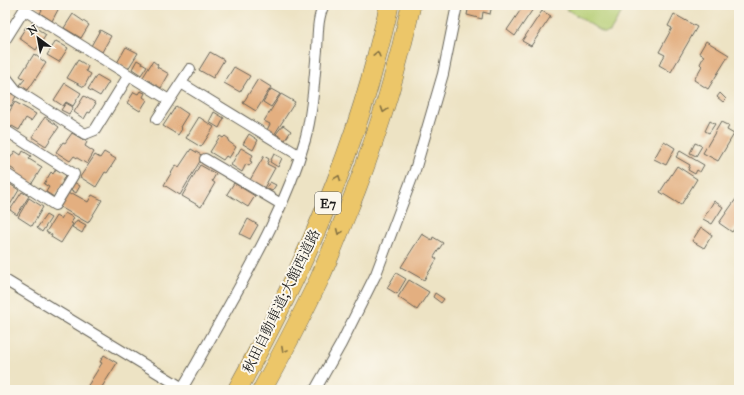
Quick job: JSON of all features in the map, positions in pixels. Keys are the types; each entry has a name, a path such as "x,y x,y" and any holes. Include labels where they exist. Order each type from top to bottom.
{"highway":[{"name":"秋田自動車道;大館西道路","path":"237,390 271,327 297,274 325,210 350,145 370,84 389,5"},
{"name":"秋田自動車道;大館西道路","path":"262,390 292,335 319,278 349,207 371,149 391,87 411,5"}],"street":[{"path":"5,280 183,389 253,263 281,204 300,156 306,138 312,102 320,12 324,5"},
{"path":"315,390 341,344 376,274 412,177 443,74 457,5"},
{"path":"5,40 26,7 169,100"},
{"path":"157,119 190,69"},
{"path":"5,76 16,90 85,134 95,130 129,75"},
{"path":"181,83 300,156"},
{"path":"5,130 74,174 55,205 5,173"},
{"path":"205,159 281,204"}],"green space":[{"path":"560,5 626,5 610,32 604,33"}],"building":[{"path":"38,5 60,6 52,21 40,13 42,10 37,7"},
{"path":"469,5 492,5 490,14 483,12 482,19 467,15"},
{"path":"524,5 535,6 515,36 507,30"},
{"path":"542,11 551,16 531,46 522,41"},
{"path":"73,14 89,25 81,38 64,28"},
{"path":"674,14 697,27 671,72 659,65 665,55 659,52 672,28 668,26"},
{"path":"26,27 32,31 35,27 46,35 36,50 19,38"},
{"path":"100,30 111,36 102,52 91,46"},
{"path":"56,41 68,48 59,62 47,55"},
{"path":"706,41 729,55 708,89 694,80 702,66 700,64 704,56 699,53"},
{"path":"126,47 138,53 128,69 117,63"},
{"path":"210,52 224,60 213,78 199,70"},
{"path":"34,54 46,63 28,90 20,85 25,79 20,76"},
{"path":"78,60 88,66 86,71 91,74 84,87 67,78"},
{"path":"137,60 147,66 141,75 132,69"},
{"path":"153,61 158,65 157,67 169,74 161,88 143,77"},
{"path":"234,67 250,76 240,92 224,83"},
{"path":"97,75 109,82 100,96 88,89"},
{"path":"258,79 271,87 256,111 243,103"},
{"path":"65,83 81,93 73,106 66,102 63,106 54,100"},
{"path":"271,89 280,94 271,107 263,102"},
{"path":"5,90 16,96 11,106 5,103"},
{"path":"140,91 145,93 143,97 147,100 140,111 127,103 134,92 138,94"},
{"path":"720,93 726,99 723,102 717,97"},
{"path":"281,94 295,102 274,135 267,130 270,124 264,121"},
{"path":"84,96 96,103 84,119 74,112"},
{"path":"15,102 36,114 31,121 26,118 19,130 12,126 11,128 5,125 5,119"},
{"path":"66,103 73,107 69,114 61,110"},
{"path":"176,106 188,114 180,127 182,129 178,135 163,126"},
{"path":"214,112 224,118 219,128 209,122"},
{"path":"45,117 59,127 46,146 32,137"},
{"path":"199,117 214,127 201,147 186,138"},
{"path":"710,121 715,124 709,133 705,131"},
{"path":"721,122 729,126 727,130 734,134 718,161 703,153"},
{"path":"283,125 291,131 285,140 276,134"},
{"path":"72,133 87,142 85,146 94,152 87,164 74,156 70,161 56,152"},
{"path":"249,134 258,140 253,150 243,144"},
{"path":"220,136 223,138 225,136 229,139 228,141 236,147 229,158 226,156 223,160 210,152"},
{"path":"664,141 675,148 666,165 654,159"},
{"path":"695,143 702,146 696,156 690,153"},
{"path":"241,148 253,155 250,161 252,162 249,166 246,164 242,172 231,165"},
{"path":"191,149 203,156 180,195 164,185 176,165 179,167"},
{"path":"15,151 21,155 23,151 31,156 29,159 42,167 31,185 14,174 16,171 6,165"},
{"path":"680,151 704,165 700,172 697,170 695,174 688,170 690,165 676,157"},
{"path":"104,152 116,159 107,173 105,172 96,187 80,177 95,155 100,158"},
{"path":"274,154 282,158 278,167 270,162"},
{"path":"264,156 269,159 267,164 275,168 264,188 250,180"},
{"path":"200,165 216,174 212,181 215,183 201,207 182,196"},
{"path":"677,166 697,179 681,205 660,192"},
{"path":"56,169 66,175 62,181 64,182 54,197 46,192 49,187 44,184 51,172 53,174"},
{"path":"5,181 19,190 7,210 5,209"},
{"path":"74,182 80,186 76,193 70,189"},
{"path":"270,182 276,185 272,191 266,188"},
{"path":"234,183 255,196 248,207 227,194"},
{"path":"22,192 29,196 17,215 10,210"},
{"path":"68,193 71,195 72,193 88,202 92,195 102,200 88,223 60,207"},
{"path":"29,198 43,207 32,226 18,217"},
{"path":"736,199 739,202 739,227 737,225 732,232 719,223"},
{"path":"714,201 723,207 712,224 703,219"},
{"path":"65,213 74,218 71,223 73,224 61,243 46,232 56,216 61,219"},
{"path":"46,215 51,218 42,232 37,228"},
{"path":"248,219 258,225 250,239 240,234"},
{"path":"77,220 86,225 82,233 72,227"},
{"path":"701,227 712,235 704,248 692,241"},
{"path":"422,234 432,240 433,237 443,243 434,257 437,259 424,280 401,267"},
{"path":"396,273 406,279 397,294 387,288"},
{"path":"409,280 429,292 417,310 398,297"},
{"path":"435,293 444,299 441,303 433,297"},
{"path":"104,355 117,363 100,390 92,390 87,387 102,363 100,362"}]}
